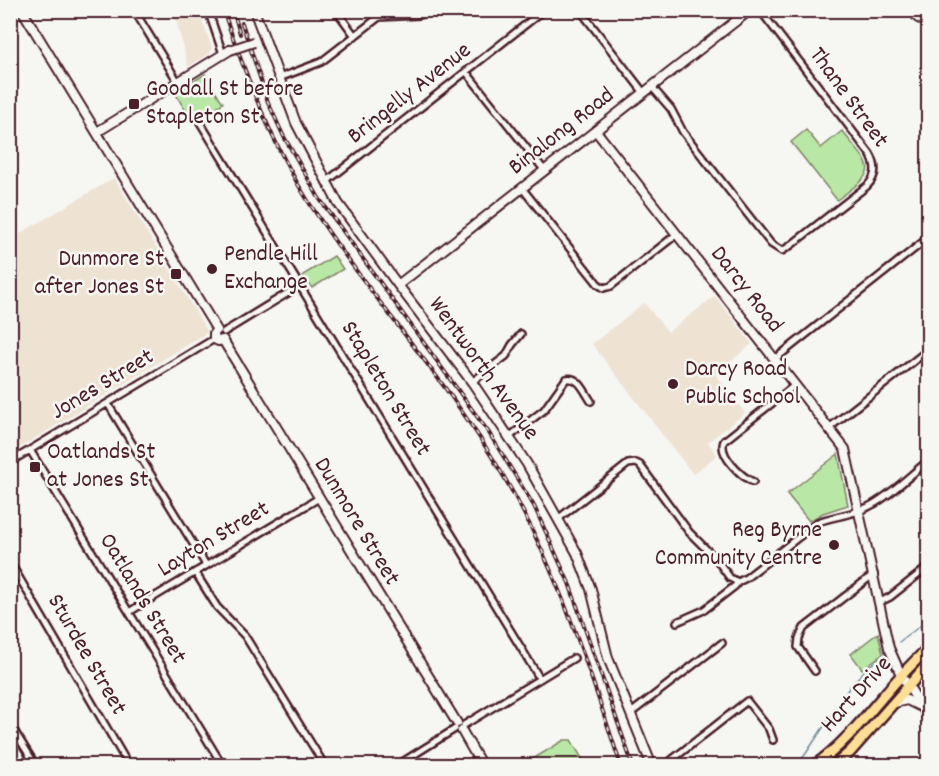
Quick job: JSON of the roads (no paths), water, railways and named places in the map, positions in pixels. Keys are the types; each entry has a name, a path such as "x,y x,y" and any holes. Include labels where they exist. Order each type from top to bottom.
{"highway":[{"name":"Hart Drive","path":"814,765 835,749 928,649"},
{"name":"Hart Drive","path":"834,765 850,752 928,663"}],"main road":[{"name":"Dunmore Street","path":"22,10 482,765"},
{"name":"Wentworth Avenue","path":"254,10 296,123 338,203 472,382 509,437 558,519 586,574 608,658 652,765"},
{"name":"Binalong Road","path":"398,285 750,10"},
{"path":"912,10 925,21"},
{"path":"97,132 227,52 263,39"},
{"name":"Darcy Road","path":"596,131 846,452 889,648 902,675 927,713"},
{"path":"891,705 903,700 910,701 927,713"}],"street":[{"path":"134,10 178,82"},
{"path":"208,10 227,52"},
{"path":"336,10 355,36"},
{"name":"Bringelly Avenue","path":"326,182 544,10"},
{"path":"580,10 644,93"},
{"name":"Thane Street","path":"652,87 671,109 683,132 771,244 782,251 790,246 867,186 874,176 875,168 870,154 760,10"},
{"path":"279,78 321,62 381,16 420,15"},
{"path":"467,72 545,171"},
{"name":"Stapleton Street","path":"198,120 540,679"},
{"path":"522,188 598,284 604,288 610,286 677,234"},
{"path":"775,359 928,238"},
{"name":"Jones Street","path":"10,462 301,285"},
{"path":"472,382 506,356 521,334"},
{"path":"829,428 928,350"},
{"path":"509,437 544,410 566,379 577,380 591,401"},
{"path":"753,482 742,477 723,452 724,441 795,385"},
{"path":"108,404 206,565"},
{"name":"Oatlands Street","path":"30,450 223,765"},
{"path":"676,622 704,610 818,522 871,506 928,461"},
{"path":"558,519 628,464 636,463 660,491 688,532 717,560 730,578 738,582"},
{"name":"Layton Street","path":"129,612 319,498"},
{"name":"Sturdee Street","path":"10,562 129,765"},
{"path":"880,602 890,597 928,567"},
{"path":"195,572 217,607 245,636 325,765"},
{"path":"815,671 798,647 802,631 874,574"},
{"path":"631,713 722,643"},
{"path":"396,765 574,658"},
{"path":"664,765 747,701 769,729 773,740"},
{"path":"10,724 36,765"}],"waterway":[{"path":"899,642 928,620"},
{"path":"795,766 805,755 851,685 868,667 883,656"}],"railway":[{"path":"223,10 261,110 296,181 333,239 482,441 523,511 570,618 621,766"},
{"path":"233,10 240,34"},
{"path":"242,23 268,102 283,135 319,198 489,433 534,506 569,583 633,766"}],"place":[{"name":"Goodall St before Stapleton St","path":"134,104"},
{"name":"Pendle Hill Exchange","path":"212,269"},
{"name":"Dunmore St after Jones St","path":"176,274"},
{"name":"Darcy Road Public School","path":"673,384"},
{"name":"Oatlands St at Jones St","path":"35,467"},
{"name":"Reg Byrne Community Centre","path":"834,545"}]}
